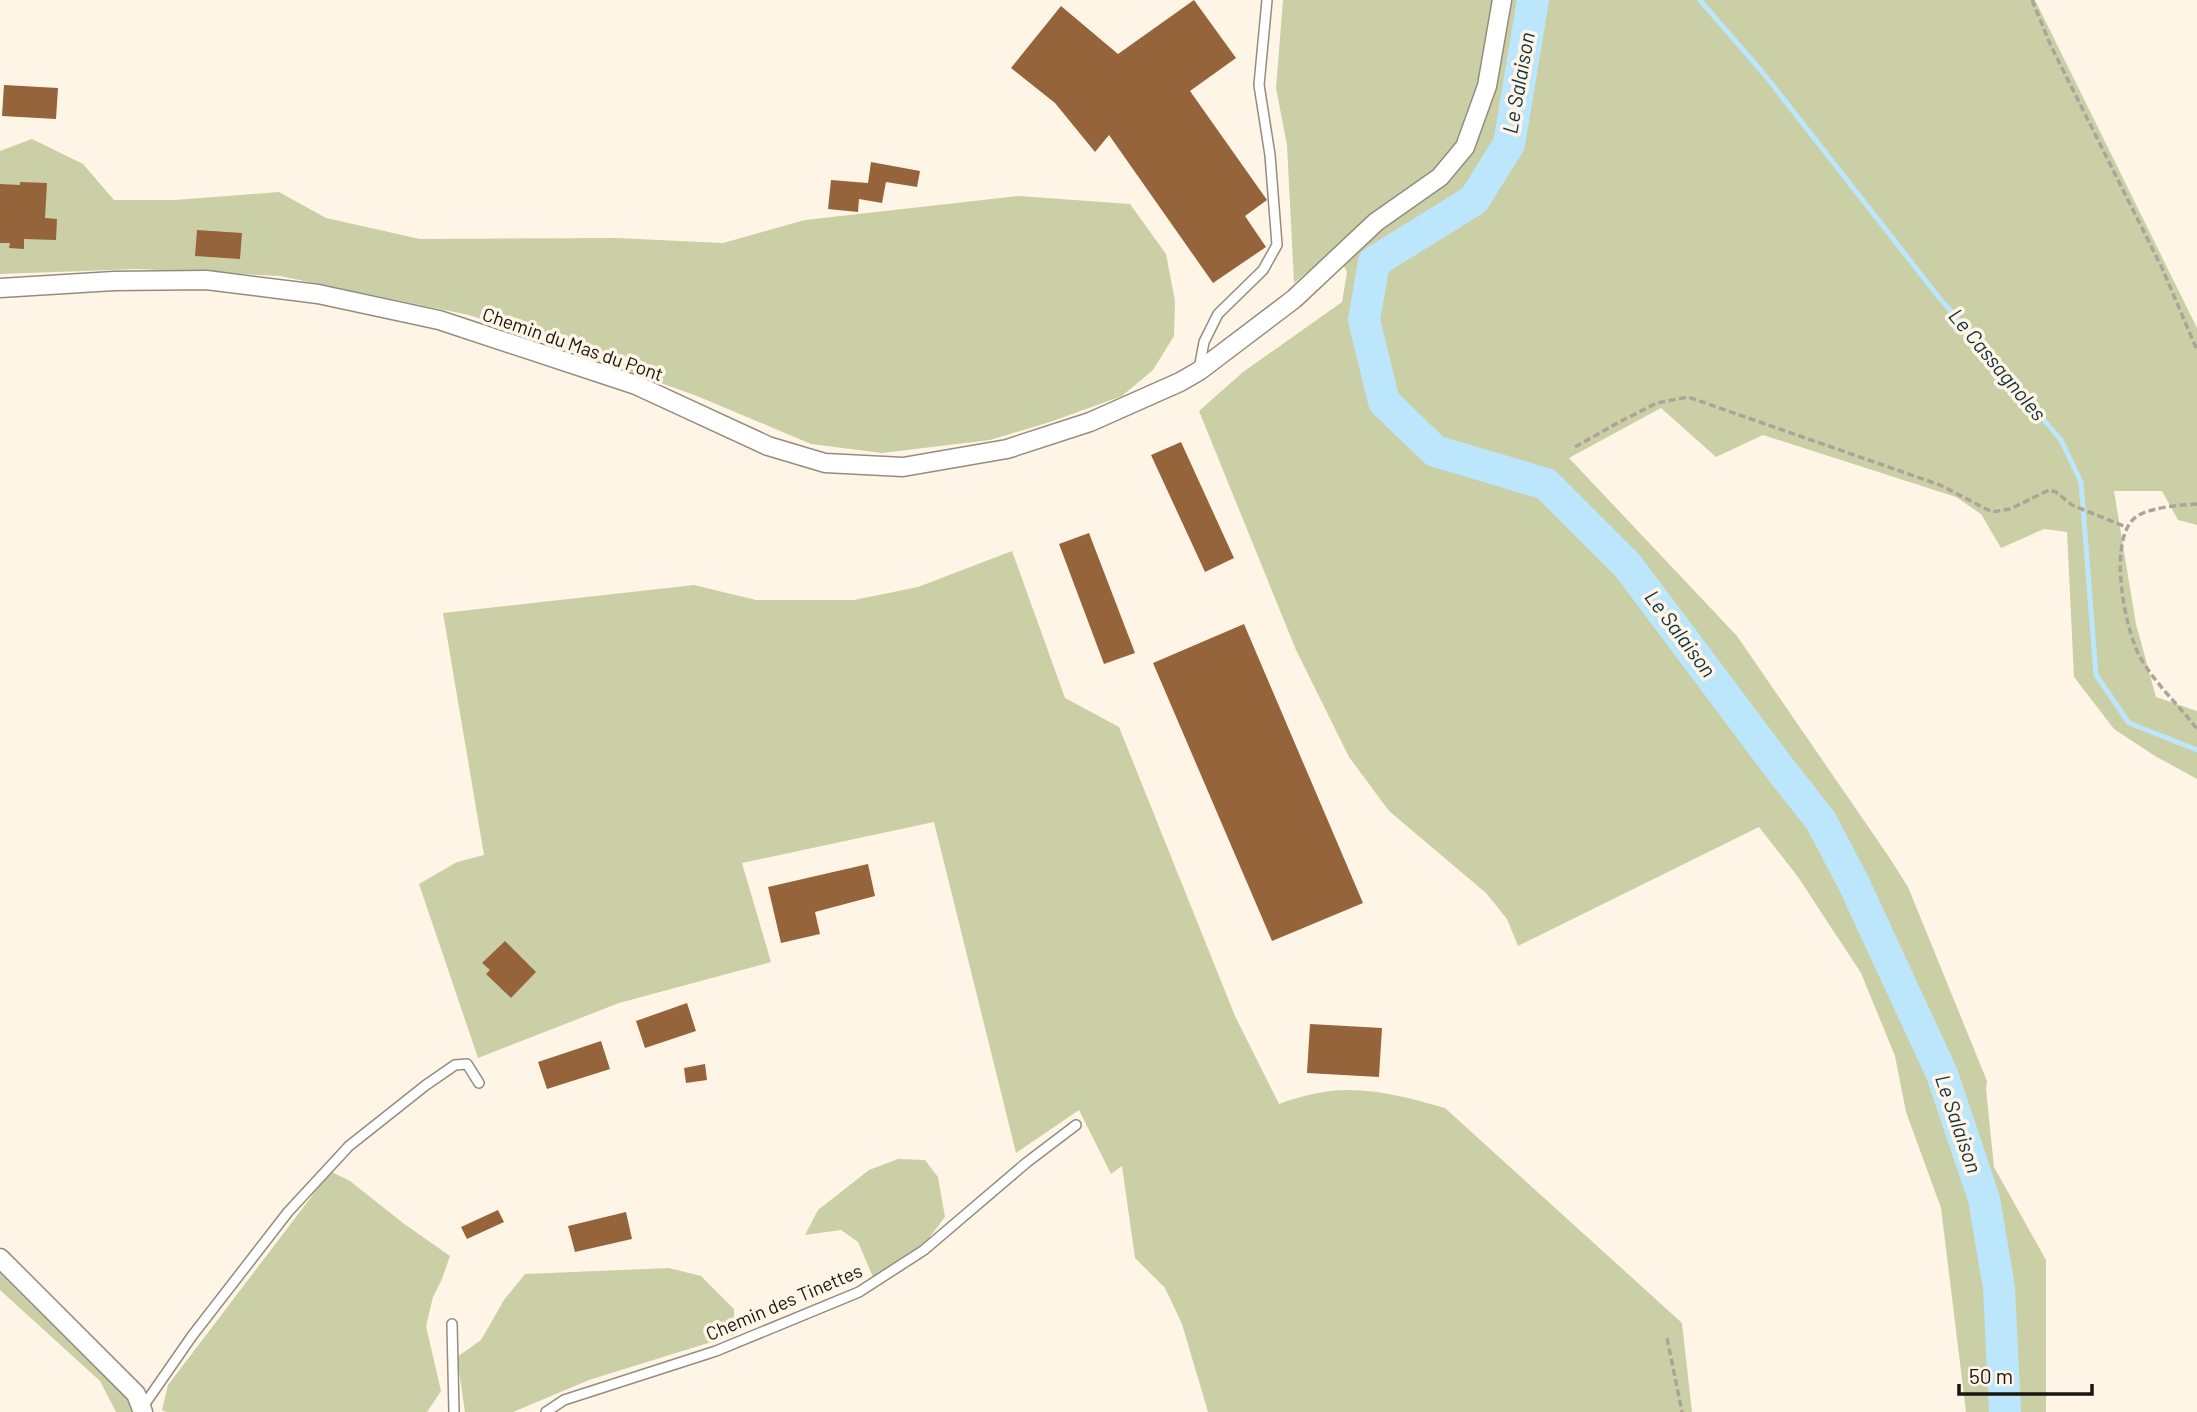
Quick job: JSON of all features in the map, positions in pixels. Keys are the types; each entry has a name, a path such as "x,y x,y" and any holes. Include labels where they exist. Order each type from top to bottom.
{"street":[{"name":"Chemin du Mas du Pont","path":"0,288 114,281 205,280 318,295 439,320 636,385 768,446 825,463 903,467 1007,449 1090,422 1199,372 1294,299 1376,222 1440,177 1465,147 1486,86 1502,0"},
{"path":"0,1258 136,1394 143,1410"}],"lane":[{"path":"1199,372 1204,342 1218,314 1270,262 1278,245 1270,155 1259,85 1267,0"},
{"path":"143,1410 192,1336 288,1212 349,1146 455,1065 467,1064 479,1083"},
{"name":"Chemin des Tinettes","path":"546,1412 564,1400 716,1351 859,1292 924,1250 1026,1163 1076,1125"},
{"path":"452,1324 454,1412"}],"path":[{"path":"2032,0 2162,268 2197,351"},
{"path":"1576,447 1657,403 1688,397 1940,485 1992,512 2010,509 2049,490 2056,492 2072,505 2126,527"},
{"path":"2197,504 2175,506 2139,515 2126,527 2121,556 2122,593 2127,625 2139,654 2157,683 2197,729"},
{"path":"1667,1338 1682,1412"}],"green space":[{"path":"1283,0 2035,0 2197,328 2197,525 2178,520 2162,491 2114,491 2136,624 2156,697 2197,711 2197,779 2114,729 2074,677 2067,532 2044,529 2001,548 1981,514 1956,497 1763,435 1716,457 1661,408 1569,458 1737,636 1908,887 1987,1081 1994,1167 2046,1260 2046,1412 1966,1412 1941,1208 1906,1112 1895,1056 1861,973 1798,877 1759,827 1518,946 1507,919 1486,893 1389,811 1349,757 1296,650 1199,411 1243,372 1342,302 1347,272 1335,249 1294,283 1287,145 1276,88"},
{"path":"32,139 83,164 114,200 175,200 279,192 326,218 420,239 616,238 723,243 805,220 1019,196 1130,204 1166,254 1175,301 1174,336 1153,370 1122,396 990,440 882,453 811,444 697,396 469,315 280,276 138,269 0,274 0,151"},
{"path":"1012,551 1065,698 1119,727 1235,1016 1279,1104 1313,1094 1360,1090 1409,1098 1445,1108 1682,1323 1692,1412 1208,1412 1182,1324 1165,1288 1135,1258 1122,1166 1111,1174 1079,1110 1016,1153 934,822 742,863 771,962 619,1003 478,1058 419,884 457,862 484,855 443,613 694,585 756,600 854,600 918,587"},
{"path":"898,1159 925,1160 938,1177 945,1217 926,1242 873,1277 858,1242 841,1230 805,1235 818,1210 869,1170"},
{"path":"332,1172 350,1181 450,1256 433,1297 426,1326 441,1391 427,1412 162,1410 168,1385"},
{"path":"0,1268 122,1388 138,1412 116,1412 100,1381 0,1290"},
{"path":"669,1268 701,1276 734,1309 734,1335 589,1380 513,1412 465,1412 457,1357 481,1340 504,1300 525,1274"}],"building":[{"path":"1194,0 1236,58 1190,91 1267,200 1245,216 1266,247 1213,283 1109,135 1095,152 1055,103 1011,68 1061,6 1118,54"},
{"path":"4,85 58,88 56,119 2,116"},
{"path":"871,162 920,171 917,187 886,182 882,203 859,199 858,212 828,209 831,180 868,183"},
{"path":"20,182 47,183 45,218 57,219 56,240 24,239 24,249 9,248 10,243 0,243 0,184 20,185"},
{"path":"197,230 242,233 240,259 195,256"},
{"path":"1181,442 1234,558 1205,572 1151,455"},
{"path":"1089,533 1135,653 1104,664 1059,544"},
{"path":"1244,624 1363,903 1272,941 1153,663"},
{"path":"868,864 875,896 815,912 820,934 781,943 768,887"},
{"path":"505,941 536,972 511,998 486,974 490,970 482,963"},
{"path":"687,1003 696,1031 645,1048 636,1021"},
{"path":"1310,1024 1382,1028 1379,1077 1307,1073"},
{"path":"601,1041 610,1069 547,1089 538,1062"},
{"path":"705,1064 707,1080 686,1083 684,1068"},
{"path":"498,1210 504,1222 467,1239 461,1227"},
{"path":"626,1212 632,1239 575,1252 568,1226"}],"waterway":[{"name":"Le Salaison","path":"1533,0 1509,144 1474,200 1374,262 1364,320 1384,402 1435,451 1546,484 1628,566 1821,821 1854,884 1942,1074 1984,1199 1999,1288 2005,1412"},
{"name":"Le Cassagnoles","path":"1700,0 1764,74 1937,295 2061,440 2081,482 2096,675 2129,723 2197,750"}]}
